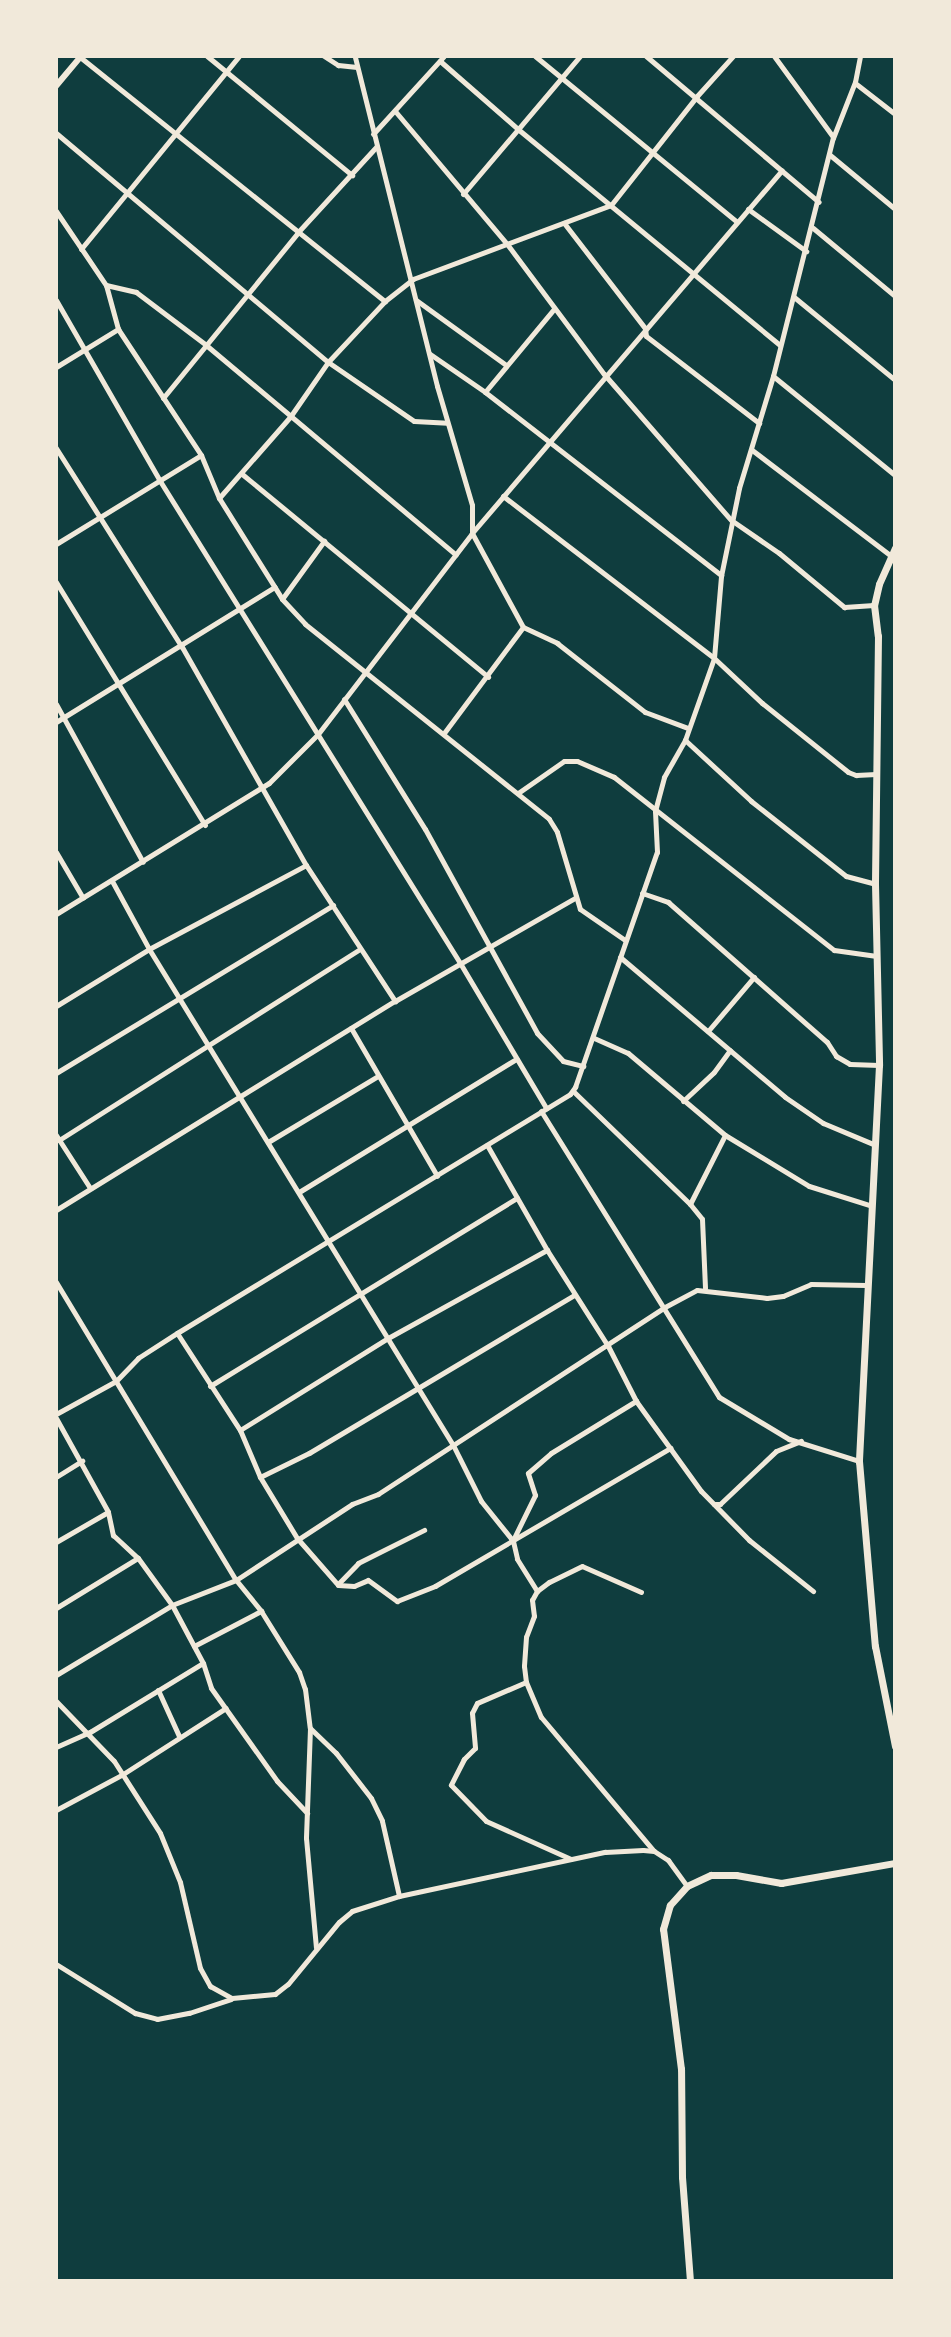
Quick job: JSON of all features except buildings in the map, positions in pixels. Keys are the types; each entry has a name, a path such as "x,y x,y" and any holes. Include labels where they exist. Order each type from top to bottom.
{"main road":[{"path":"895,548 874,605 879,1065 859,1461 877,1659 895,1746"},
{"path":"690,2281 682,2177 681,2069 663,1929 670,1905 687,1886 702,1878 723,1875 781,1883 895,1863"}],"street":[{"path":"207,56 352,175"},
{"path":"81,249 239,56"},
{"path":"324,56 338,65 357,67"},
{"path":"355,56 447,423 472,505 472,533 523,627 557,643 645,712 688,728"},
{"path":"535,56 737,222"},
{"path":"463,194 564,79 580,56"},
{"path":"646,56 819,202"},
{"path":"219,498 290,417 328,362 385,301 413,279 611,205 697,96 733,56"},
{"path":"774,56 833,138"},
{"path":"307,1813 277,1781 211,1688 203,1663 172,1605 138,1558 113,1535 108,1512 56,1416 116,1381 138,1358 177,1333 573,1091 594,1038 659,844 655,811 664,777 685,740 714,658 721,576 739,488 773,376 833,138 855,82 860,56"},
{"path":"56,86 80,57 385,301"},
{"path":"373,134 442,58 519,130 780,345"},
{"path":"855,82 895,114"},
{"path":"395,111 507,244 604,374 733,521 779,553 844,607 874,605"},
{"path":"56,133 328,362 414,421 447,423"},
{"path":"163,398 299,231 376,147"},
{"path":"830,155 895,209"},
{"path":"56,914 205,825 262,787 318,734 472,533 604,374 782,170"},
{"path":"748,209 806,251"},
{"path":"56,211 106,285 118,329 201,455 219,498 282,599 305,624 444,733 553,825 575,898 586,916 625,940"},
{"path":"564,223 645,328 646,336 759,423"},
{"path":"812,228 895,296"},
{"path":"106,285 136,292 206,345 456,555"},
{"path":"794,297 895,380"},
{"path":"56,300 160,481 460,963 543,1109 719,1397 766,1428 859,1461"},
{"path":"416,300 506,365"},
{"path":"485,392 554,309"},
{"path":"56,367 118,329"},
{"path":"429,353 485,392 721,576"},
{"path":"773,376 895,475"},
{"path":"56,448 182,647 306,865 395,1001"},
{"path":"752,450 891,556"},
{"path":"56,544 201,455"},
{"path":"242,474 488,677"},
{"path":"503,496 714,658 762,703 848,772 856,775 878,774"},
{"path":"282,599 324,541"},
{"path":"56,582 205,825"},
{"path":"56,722 275,587"},
{"path":"444,733 523,627"},
{"path":"344,699 425,829 537,1033 563,1061 583,1066"},
{"path":"56,704 143,862"},
{"path":"685,740 751,801 846,876 875,884"},
{"path":"518,793 558,763 570,760 623,782 655,811 834,950 877,956"},
{"path":"56,852 83,898"},
{"path":"56,1006 149,949 306,865"},
{"path":"112,881 149,949 209,1042 453,1445 481,1501 513,1541 517,1559 537,1591"},
{"path":"642,893 668,902 827,1042 836,1056 850,1064 879,1065"},
{"path":"56,1210 395,1001 575,898"},
{"path":"56,1073 333,905"},
{"path":"90,1188 58,1137 360,949"},
{"path":"620,957 820,1121 873,1144"},
{"path":"708,1031 754,977"},
{"path":"351,1028 437,1176"},
{"path":"594,1038 628,1053 725,1135 809,1186 872,1206"},
{"path":"683,1101 714,1072 730,1050"},
{"path":"299,1192 516,1059"},
{"path":"268,1142 378,1076"},
{"path":"573,1091 702,1219 705,1288"},
{"path":"690,1204 725,1135"},
{"path":"487,1145 574,1295 608,1346 636,1401 670,1448 713,1504 749,1540 813,1591"},
{"path":"210,1386 360,1291 517,1198"},
{"path":"240,1430 388,1338 547,1250"},
{"path":"56,1282 236,1580 261,1611 299,1672 305,1689 310,1728 306,1860 316,1949"},
{"path":"56,1675 172,1605 236,1580 352,1504 378,1494 663,1308 705,1288 767,1298 783,1296 811,1284 866,1285"},
{"path":"260,1477 309,1453 574,1295"},
{"path":"177,1333 240,1430 260,1477 297,1538 338,1585 354,1586 368,1580 397,1601 409,1599 513,1541 670,1448"},
{"path":"513,1541 535,1495 528,1473 551,1453 636,1401"},
{"path":"713,1504 720,1504 776,1451 801,1441"},
{"path":"56,1477 82,1461"},
{"path":"56,1542 108,1512"},
{"path":"338,1585 358,1563 424,1530"},
{"path":"56,1608 138,1558"},
{"path":"641,1592 582,1566 572,1568 537,1591 532,1600 534,1616 526,1637 526,1682 541,1717 654,1851 668,1860 687,1886"},
{"path":"194,1646 261,1611"},
{"path":"56,1747 90,1732 203,1663"},
{"path":"526,1682 477,1703 472,1713 475,1748 464,1759 451,1785 486,1821 572,1859"},
{"path":"158,1690 179,1736"},
{"path":"56,1701 90,1732 123,1774 170,1854 191,1922 200,1968 210,1986 232,1998"},
{"path":"56,1810 123,1774 226,1708"},
{"path":"310,1728 336,1753 371,1798 382,1821 399,1896"},
{"path":"56,1964 135,2013 157,2019 189,2013 232,1998 275,1994 288,1984 352,1911 399,1896 605,1852 654,1851"}]}
